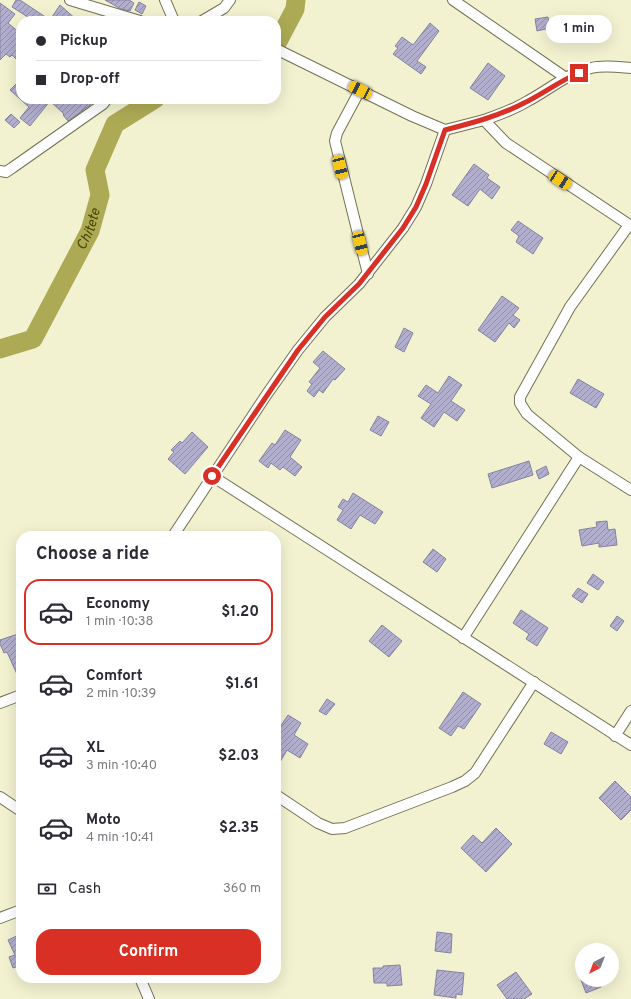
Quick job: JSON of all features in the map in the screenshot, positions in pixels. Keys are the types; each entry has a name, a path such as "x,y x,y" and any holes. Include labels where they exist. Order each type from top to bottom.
{"street":[{"path":"70,0 123,16"},
{"path":"165,0 172,16"},
{"path":"210,16 224,8 230,0"},
{"path":"453,0 566,78"},
{"path":"281,51 412,116 445,130 504,113 526,103 566,78 591,68 611,66 631,68"},
{"path":"360,90 334,141 368,274"},
{"path":"0,171 6,172 103,104"},
{"path":"484,120 506,143 630,225 570,307 520,397 520,403 527,414 579,457 631,490"},
{"path":"176,531 298,350 325,317 368,274 403,228 416,207 426,184 445,130"},
{"path":"463,638 579,457"},
{"path":"212,476 631,745"},
{"path":"281,798 318,823 332,829 345,828 452,787 465,781 475,773 534,682"},
{"path":"0,703 16,697"},
{"path":"615,736 631,711"},
{"path":"0,796 16,807"},
{"path":"0,918 16,912"},
{"path":"142,983 149,999"}],"building":[{"path":"16,0 20,0 44,16 26,16 12,7"},
{"path":"105,0 129,0 134,3 130,11 121,9"},
{"path":"139,2 146,6 142,14 135,10"},
{"path":"0,3 15,14 8,23 16,30 16,59 12,55 10,57 6,54 0,60"},
{"path":"60,5 72,16 53,16"},
{"path":"548,17 550,28 537,31 535,19"},
{"path":"430,23 439,31 417,61 426,67 421,74 393,54 398,48 395,46 402,37 413,45"},
{"path":"488,63 505,76 488,100 470,88"},
{"path":"16,84 16,95 10,90"},
{"path":"26,104 48,104 30,126 20,118 29,107"},
{"path":"53,104 91,104 68,121 63,115 64,114"},
{"path":"11,114 20,122 14,128 5,120"},
{"path":"474,164 489,175 487,178 500,187 492,199 480,189 468,206 452,195"},
{"path":"518,221 543,238 533,254 516,242 519,236 511,230"},
{"path":"502,296 519,308 513,315 520,320 514,328 509,323 495,342 478,330"},
{"path":"404,328 413,333 404,352 395,347"},
{"path":"323,351 345,369 335,380 333,379 323,393 319,390 314,397 307,391 312,384 309,382 320,368 313,362"},
{"path":"449,376 462,385 451,401 465,410 457,421 444,412 434,427 421,418 431,404 418,396 426,385 438,393"},
{"path":"578,379 604,394 596,408 570,393"},
{"path":"378,416 389,422 381,436 370,430"},
{"path":"285,430 301,440 290,457 302,467 295,476 283,467 280,470 271,463 268,468 259,461 272,443 275,445"},
{"path":"192,432 208,447 185,474 168,459 174,452 171,450 180,441 182,443"},
{"path":"529,461 533,475 492,488 488,474"},
{"path":"546,466 549,474 539,479 536,471"},
{"path":"353,493 383,512 375,524 360,515 351,529 337,520 343,510 338,507 343,499 348,502"},
{"path":"607,521 608,530 615,529 617,545 599,547 599,543 582,546 579,530 597,527 596,522"},
{"path":"433,549 446,559 437,572 423,562"},
{"path":"593,574 604,582 598,590 587,583"},
{"path":"578,588 588,594 582,603 572,596"},
{"path":"521,610 548,628 537,646 526,639 529,634 513,623"},
{"path":"617,616 624,621 617,631 610,626"},
{"path":"382,625 402,641 389,657 369,641"},
{"path":"16,635 16,672 7,652 4,653 0,640"},
{"path":"463,692 481,704 464,729 458,726 451,736 439,728"},
{"path":"327,699 335,704 326,715 319,711"},
{"path":"288,715 301,723 294,735 308,744 300,758 287,750 281,760 281,726"},
{"path":"551,732 568,742 561,754 544,744"},
{"path":"615,781 631,797 631,810 621,820 599,798"},
{"path":"496,828 512,844 486,872 461,848 473,835 482,843"},
{"path":"437,932 452,934 451,953 435,951"},
{"path":"16,936 16,967 13,968 9,957 15,955 8,940"},
{"path":"400,965 402,985 387,986 387,983 374,983 373,968"},
{"path":"437,970 464,973 462,995 456,994 456,998 434,995"},
{"path":"516,972 532,994 524,999 507,999 497,985"},
{"path":"584,987 601,987 586,993"}],"waterway":[{"name":"Chitete","path":"281,36 295,9 296,0"},
{"name":"Chitete","path":"0,349 33,339 90,231 100,195 95,170 115,124 147,104"}],"route":[{"path":"212,476 298,350 325,317 368,274 403,228 416,207 426,184 445,130 504,113 526,103 566,78 579,73"}]}
